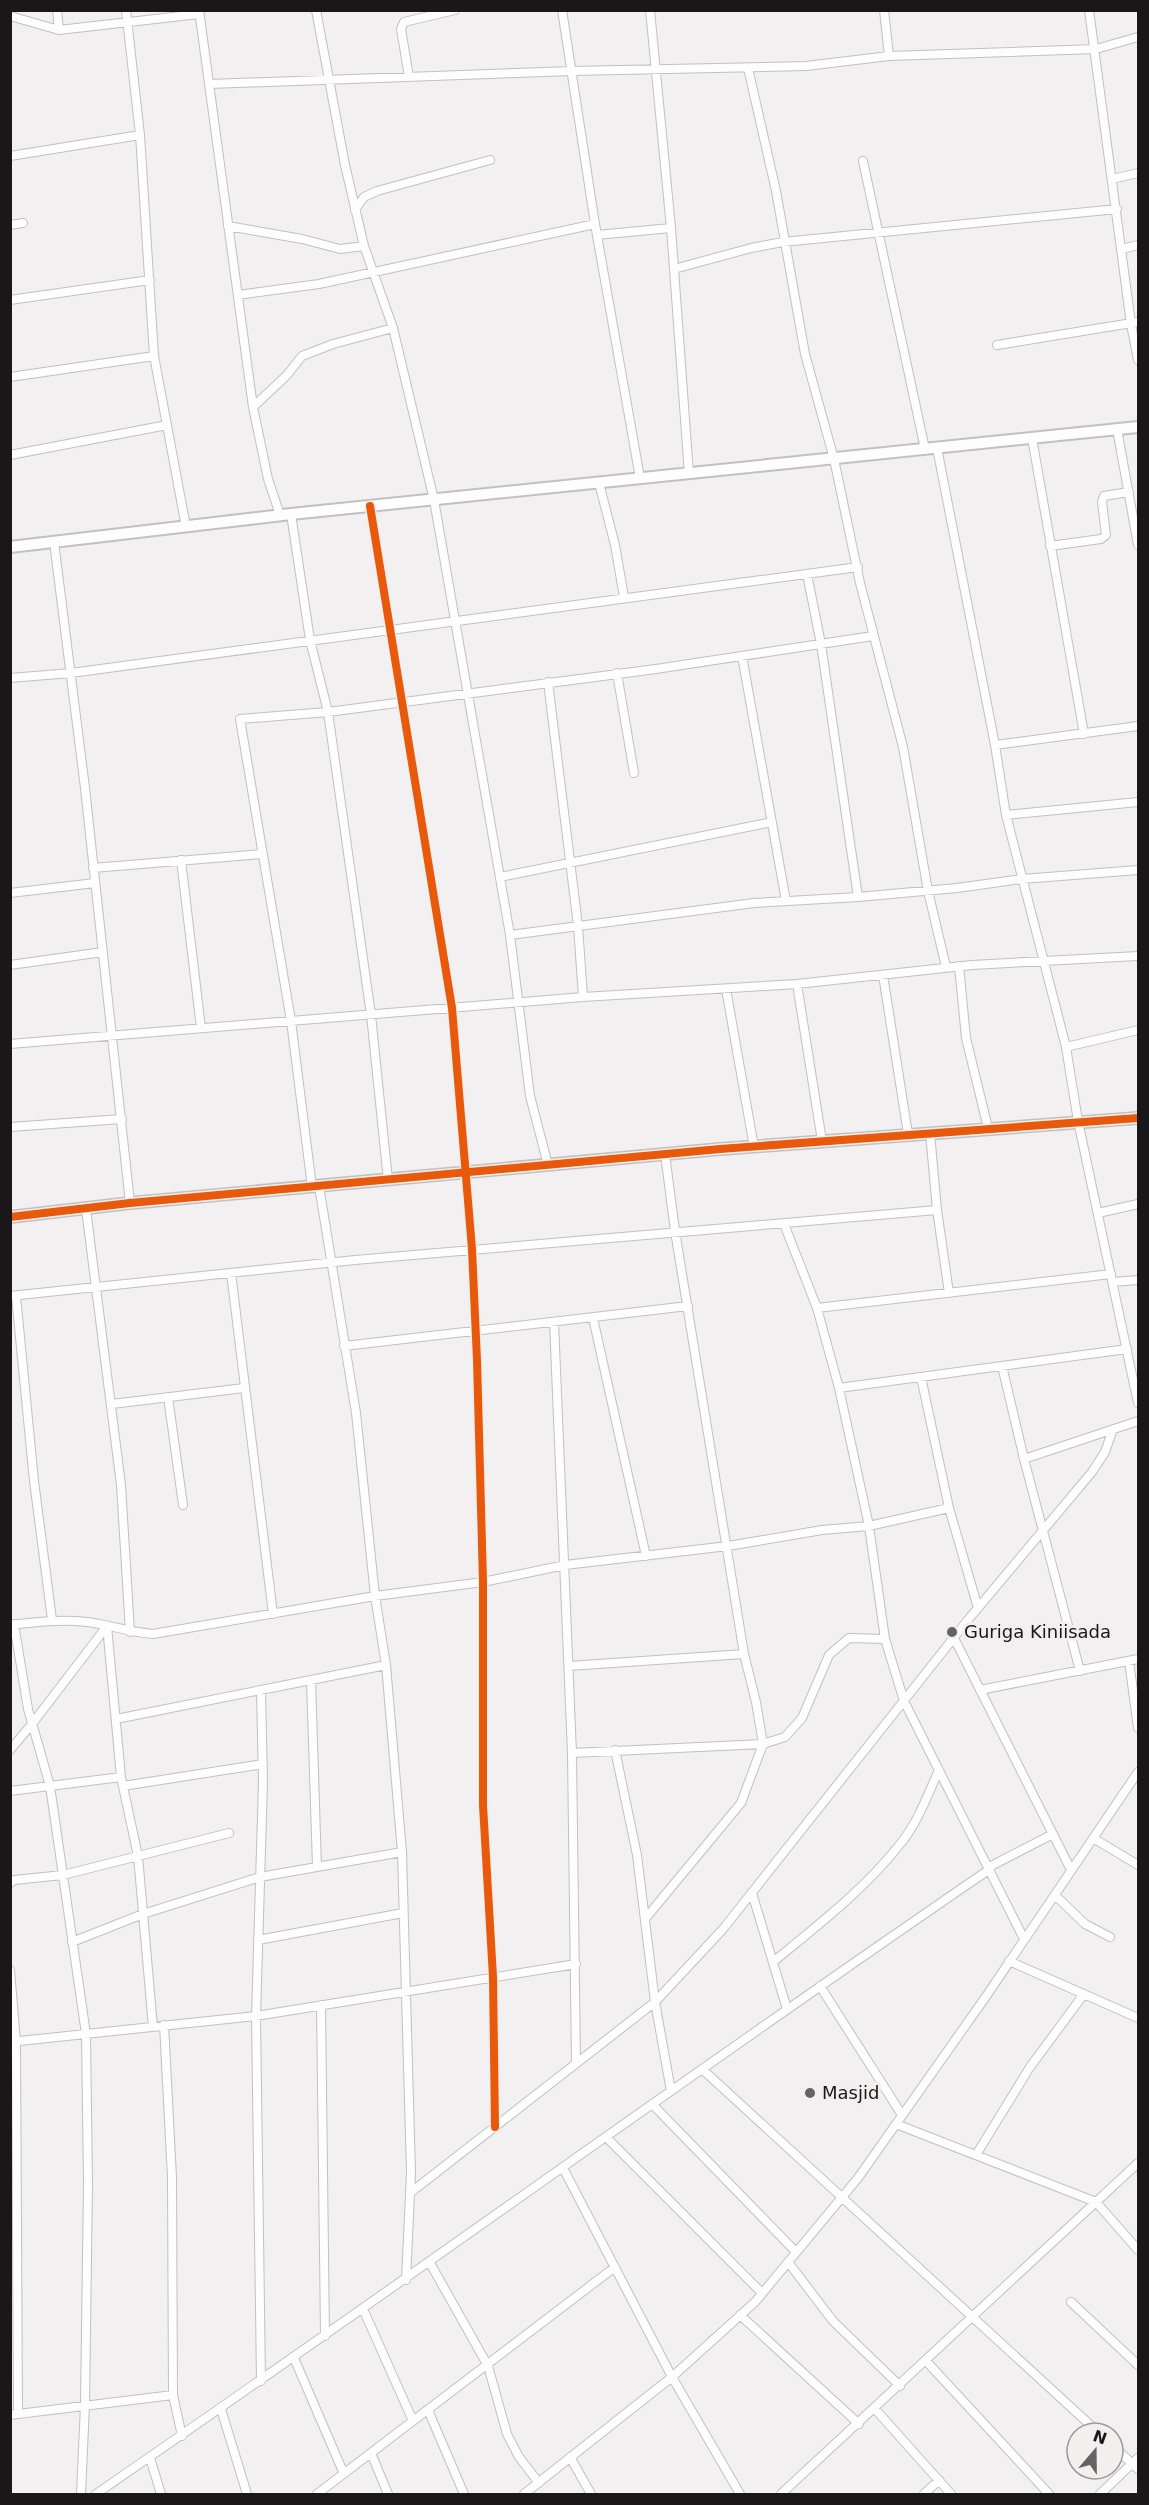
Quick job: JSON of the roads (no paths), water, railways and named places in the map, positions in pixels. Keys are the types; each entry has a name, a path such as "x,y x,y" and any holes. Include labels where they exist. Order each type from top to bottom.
{"street":[{"path":"57,10 59,30"},
{"path":"126,10 141,135 154,357 186,527"},
{"path":"316,10 328,80 364,246 393,328 434,500 510,935 530,1096 548,1165"},
{"path":"409,77 401,29 404,22 455,10"},
{"path":"562,10 597,235 640,478"},
{"path":"650,10 671,228 689,474"},
{"path":"884,10 890,56"},
{"path":"1089,10 1122,249 1135,323 1138,360"},
{"path":"10,16 59,30 128,23 199,12 253,407 268,479 285,515 310,640 328,712 370,1015 388,1180"},
{"path":"210,84 573,71 806,66 890,56 1096,49 1138,37"},
{"path":"748,68 776,191 783,243 805,354 834,459 873,636 903,747 928,891 946,968"},
{"path":"10,156 141,135"},
{"path":"356,210 364,197 377,191 490,160"},
{"path":"863,161 925,449"},
{"path":"1113,179 1138,173"},
{"path":"674,269 751,248 783,243 879,231 1117,209"},
{"path":"10,225 23,223"},
{"path":"238,295 320,284 596,224"},
{"path":"228,226 302,239 340,249 364,246"},
{"path":"597,235 671,228"},
{"path":"1122,249 1138,245"},
{"path":"10,300 150,280"},
{"path":"997,345 1135,323"},
{"path":"253,407 287,375 302,356 333,344 393,328"},
{"path":"10,377 154,357"},
{"path":"10,455 167,425"},
{"path":"10,548 285,515 1138,427"},
{"path":"1117,429 1138,545"},
{"path":"1032,438 1084,734"},
{"path":"937,448 995,745 1006,815 1066,1047 1078,1121 1138,1403"},
{"path":"599,483 615,545 624,597"},
{"path":"1050,546 1101,539 1106,535 1102,502 1104,496 1128,492"},
{"path":"370,506 452,1008 472,1250 483,1582 483,1805 493,1977 495,2127"},
{"path":"54,542 71,673 130,1203"},
{"path":"10,678 71,673 858,567"},
{"path":"807,574 821,644 858,897"},
{"path":"406,2280 410,2193 402,1852 386,1665 375,1596 356,1413 315,1186 291,1021 240,719 328,712 402,700 617,674 873,636"},
{"path":"742,656 786,901"},
{"path":"617,674 634,773"},
{"path":"548,682 578,926 583,997"},
{"path":"995,745 1138,726"},
{"path":"1006,815 1138,802"},
{"path":"500,877 772,822"},
{"path":"93,868 261,854"},
{"path":"181,860 201,1028"},
{"path":"510,935 786,901 928,891 1022,879 1138,870"},
{"path":"10,893 95,883"},
{"path":"10,965 102,952"},
{"path":"10,1044 583,997 797,984 958,966 1138,956"},
{"path":"958,966 966,1038 988,1128"},
{"path":"883,975 908,1134"},
{"path":"797,984 822,1141"},
{"path":"726,989 754,1146"},
{"path":"1066,1047 1138,1030"},
{"path":"10,1217 130,1203 754,1146 1138,1118"},
{"path":"10,1127 122,1119"},
{"path":"930,1132 937,1210 949,1293"},
{"path":"645,1919 741,1803 763,1744 756,1702 744,1654 664,1154"},
{"path":"1098,1213 1138,1204"},
{"path":"86,1209 121,1485 130,1632"},
{"path":"52,1620 13,1296 330,1263 937,1210"},
{"path":"784,1224 817,1308 839,1388 869,1526 885,1639 904,1701 1024,1939"},
{"path":"231,1273 273,1614"},
{"path":"817,1308 1112,1278 1138,1280"},
{"path":"344,1346 688,1306"},
{"path":"593,1318 646,1556"},
{"path":"554,1323 572,1753 576,2063"},
{"path":"839,1388 1127,1349"},
{"path":"1002,1366 1080,1671"},
{"path":"921,1377 949,1508 978,1608"},
{"path":"112,1404 244,1388"},
{"path":"168,1397 183,1504"},
{"path":"1024,1459 1138,1421"},
{"path":"410,2193 656,2002 723,1929 978,1608 1092,1472 1105,1452 1113,1430"},
{"path":"81,2494 85,2405 86,2034 50,1786 33,1724 12,1625 52,1620 153,1634 375,1596 483,1582 565,1565 728,1546 822,1530 869,1526 949,1508"},
{"path":"107,1626 122,1781 138,1856 153,2027"},
{"path":"10,1749 33,1724 107,1626"},
{"path":"572,1753 763,1744 785,1737 802,1718 829,1655 849,1638 885,1639"},
{"path":"954,1638 1071,1870"},
{"path":"569,1666 744,1654"},
{"path":"980,1690 1138,1659"},
{"path":"1129,1661 1138,1728"},
{"path":"116,1719 386,1665"},
{"path":"311,1680 317,1867"},
{"path":"261,1690 263,1764 256,2016 261,2381"},
{"path":"615,1750 637,1856 656,2002 671,2091"},
{"path":"10,1791 122,1781 263,1764"},
{"path":"773,1962 851,1897 902,1843 914,1824 939,1770"},
{"path":"524,2494 672,2377 762,2293 842,2197 896,2124 1138,1772"},
{"path":"10,1883 14,1880 63,1875 229,1833"},
{"path":"100,2494 989,1868 1053,1834"},
{"path":"1093,1838 1138,1865"},
{"path":"72,1942 143,1914 260,1877 402,1852"},
{"path":"752,1893 787,2009"},
{"path":"1055,1895 1085,1923 1110,1937"},
{"path":"258,1940 403,1913"},
{"path":"1009,1961 1138,2018"},
{"path":"14,2042 256,2016 576,1964"},
{"path":"10,1970 14,2042 14,2415 173,2395"},
{"path":"820,1986 902,2115"},
{"path":"976,2155 1030,2067 1084,1994"},
{"path":"321,2005 326,2336"},
{"path":"165,2025 172,2177 173,2395 182,2436"},
{"path":"702,2069 1086,2421"},
{"path":"652,2104 796,2252"},
{"path":"896,2124 1096,2202 1138,2250"},
{"path":"606,2138 762,2293"},
{"path":"781,2494 1138,2163"},
{"path":"563,2168 672,2377 740,2494"},
{"path":"788,2262 833,2321 900,2386"},
{"path":"430,2263 488,2366 507,2434 519,2457 538,2482"},
{"path":"318,2494 615,2267"},
{"path":"1071,2302 1138,2365"},
{"path":"363,2309 413,2421"},
{"path":"740,2315 859,2424"},
{"path":"294,2358 344,2474"},
{"path":"926,2361 1049,2494"},
{"path":"221,2409 248,2494"},
{"path":"875,2409 951,2494"},
{"path":"428,2410 464,2494"},
{"path":"371,2453 388,2494"},
{"path":"570,2457 591,2494"},
{"path":"150,2458 161,2494"},
{"path":"1100,2494 1137,2464"},
{"path":"924,2494 939,2480"}],"place":[{"name":"Guriga Kiniisada","path":"952,1632"},
{"name":"Masjid","path":"810,2093"}]}
